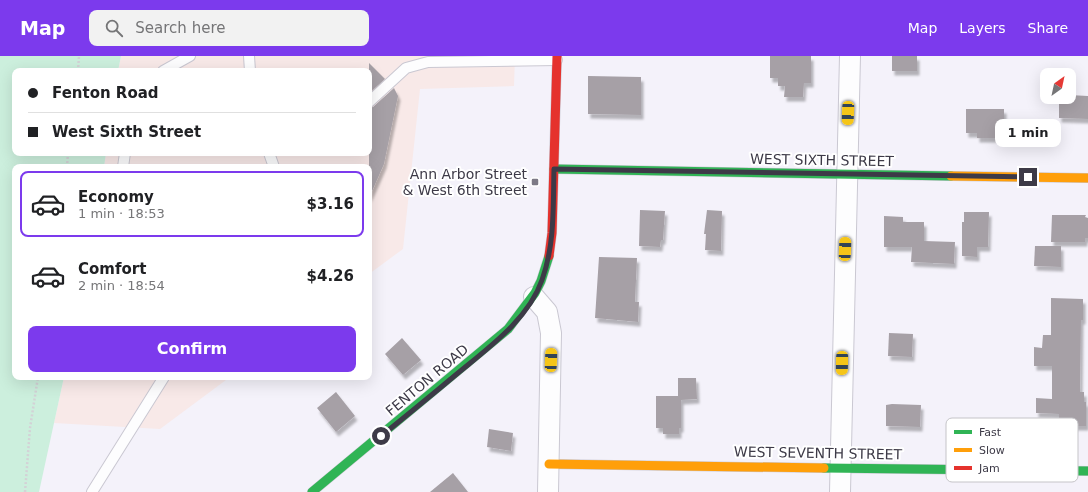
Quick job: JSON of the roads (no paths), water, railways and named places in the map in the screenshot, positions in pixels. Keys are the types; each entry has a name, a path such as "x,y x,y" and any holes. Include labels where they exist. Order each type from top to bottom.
{"street":[{"path":"840,492 850,56"},
{"name":"FENTON ROAD","path":"312,492 495,342 520,316 534,297 542,281 550,253 557,58"},
{"name":"WEST SIXTH STREET","path":"554,169 1088,178"},
{"path":"534,297 547,312 551,325 548,492"},
{"name":"WEST SEVENTH STREET","path":"548,464 946,469"},
{"name":"WEST SEVENTH STREET","path":"1078,471 1088,471"}],"lane":[{"path":"168,68 190,56"},
{"path":"249,56 250,68"},
{"path":"372,99 406,68 428,62 557,58"},
{"path":"92,492 162,380"}],"place":[{"name":"Ann Arbor Street & West 6th Street","path":"535,182"}]}
